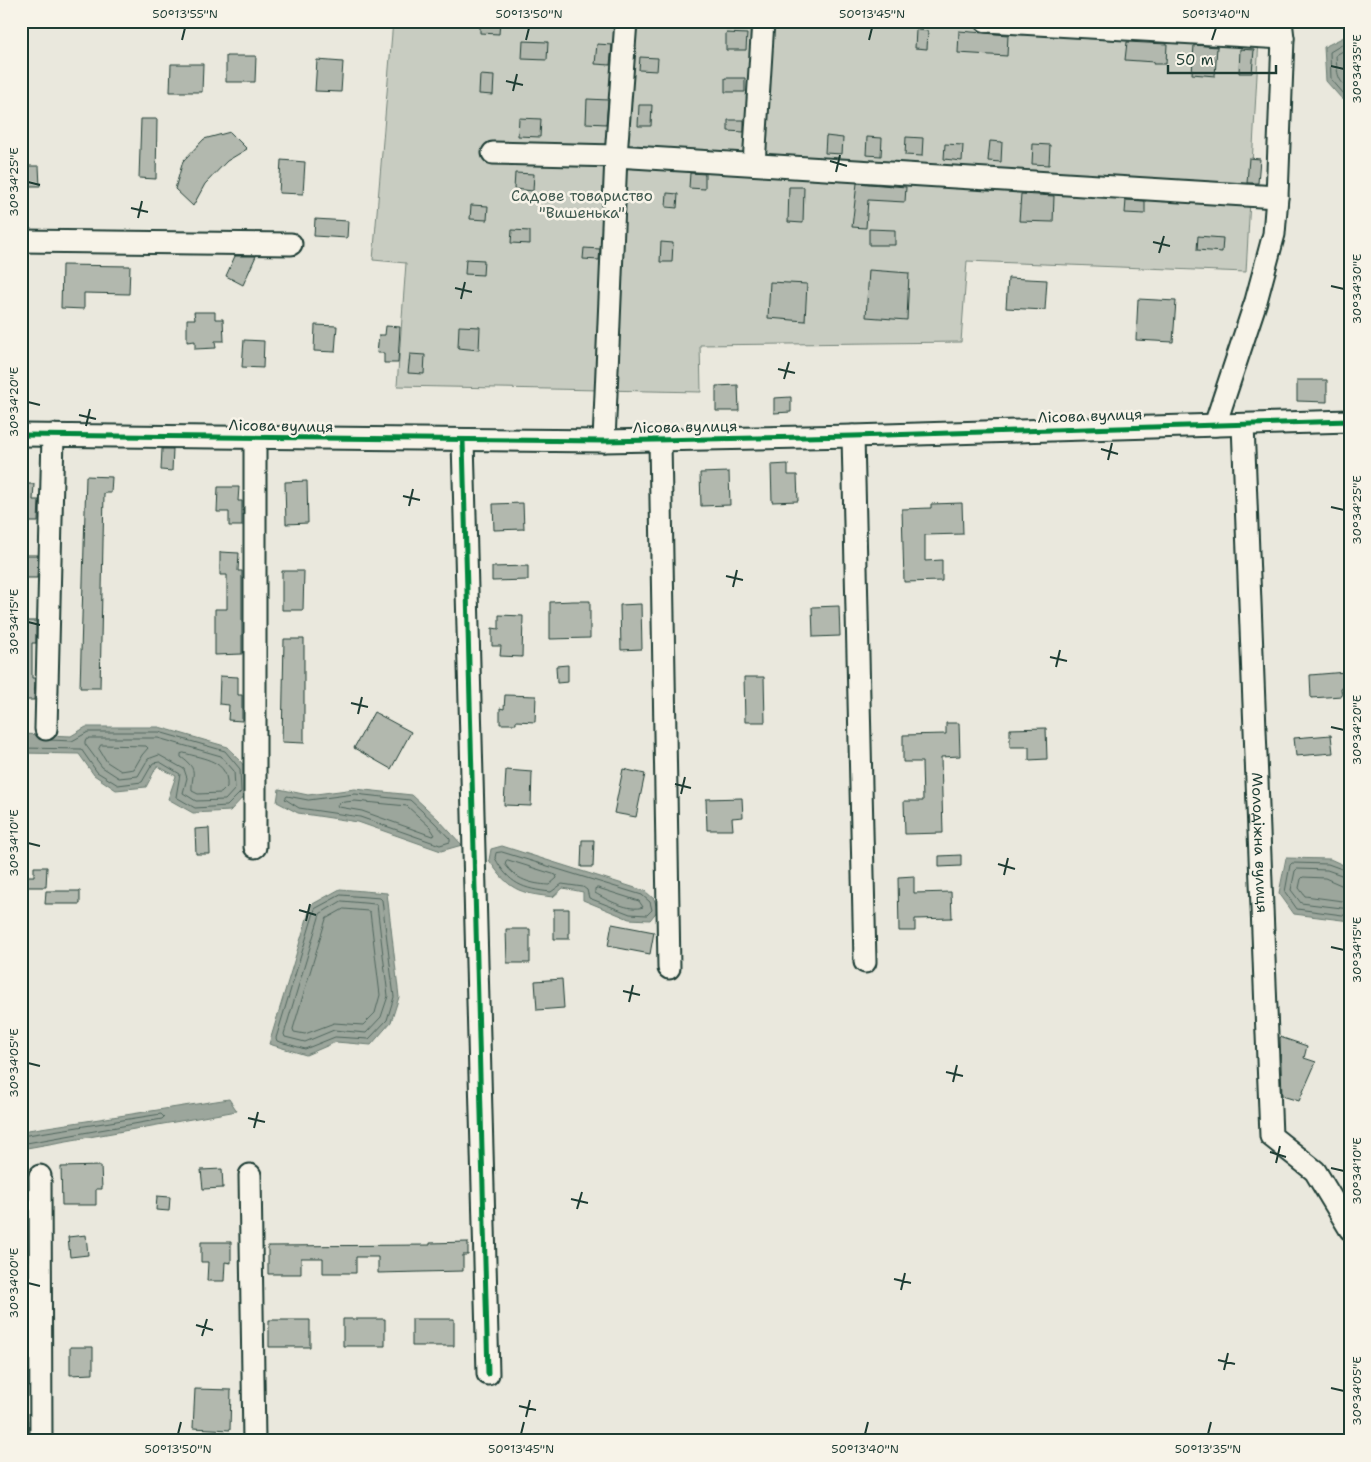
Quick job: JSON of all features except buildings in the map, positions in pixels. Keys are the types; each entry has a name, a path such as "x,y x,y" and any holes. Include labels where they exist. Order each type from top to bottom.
{"street":[{"path":"604,441 616,156 626,21"},
{"path":"754,164 763,21"},
{"path":"986,21 1282,30 1277,197 1274,234 1256,301 1215,425"},
{"path":"493,153 616,156 1277,197"},
{"path":"21,241 291,244"},
{"name":"Лісова вулиця","path":"21,435 604,441 853,436 1350,421"},
{"name":"Молодіжна вулиця","path":"1243,425 1271,1136 1315,1171 1350,1229"},
{"path":"46,729 53,435"},
{"path":"853,436 865,962"},
{"path":"255,438 255,847"},
{"path":"660,440 669,968"},
{"path":"463,441 488,1374"},
{"path":"250,1175 254,1441"},
{"path":"40,1176 42,1441"}],"green space":[{"name":"Садове товариство \"Вишенька\"","path":"393,21 1260,21 1246,272 967,261 961,342 700,345 701,392 397,386 406,263 373,260"}],"water":[{"path":"1350,34 1350,100 1342,99 1326,81 1324,47"},
{"path":"86,727 159,727 228,747 245,767 246,794 230,811 193,813 168,799 176,776 157,766 146,787 116,790 94,775 79,754 21,753 21,734 71,736"},
{"path":"279,789 308,795 355,789 412,795 462,845 441,851 358,822 298,813 277,802"},
{"path":"502,846 645,891 654,899 658,910 650,920 629,919 583,900 583,892 563,888 553,897 531,894 515,888 503,878 489,860 491,849"},
{"path":"1286,858 1330,859 1350,868 1350,921 1294,914 1279,893"},
{"path":"340,889 387,893 399,997 391,1022 371,1045 336,1042 306,1055 269,1044 311,905"},
{"path":"229,1099 237,1111 21,1149 21,1132 28,1130"}],"cycle path":[{"path":"21,435 604,441 853,436 1350,421"},
{"path":"463,441 488,1374"}]}
